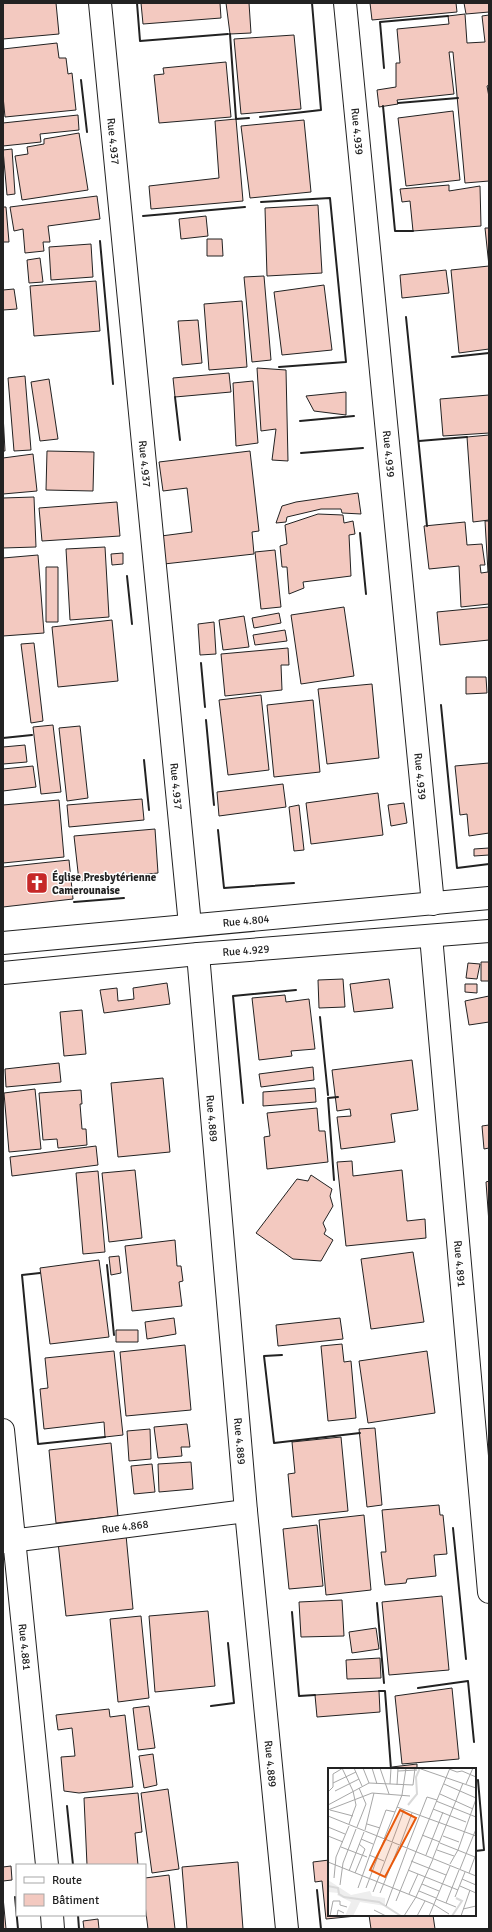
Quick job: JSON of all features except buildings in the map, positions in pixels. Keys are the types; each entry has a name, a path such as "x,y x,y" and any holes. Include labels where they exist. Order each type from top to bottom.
{"street":[{"name":"Rue 4.937","path":"100,3 190,926"},
{"name":"Rue 4.939","path":"345,3 433,904"},
{"name":"Rue 4.804","path":"3,943 489,898"},
{"name":"Rue 4.929","path":"3,973 198,954 489,931"},
{"name":"Rue 4.891","path":"431,936 489,1592"},
{"name":"Rue 4.889","path":"198,954 246,1511 287,1929"},
{"name":"Rue 4.881","path":"3,1430 8,1542 47,1864"},
{"name":"Rue 4.868","path":"8,1542 246,1511"},
{"path":"52,1916 53,1929"}],"wall":[{"path":"137,3 140,41 228,34"},
{"path":"260,117 321,110 312,3"},
{"path":"384,68 380,22 448,16"},
{"path":"230,34 236,119 249,118"},
{"path":"81,80 87,132"},
{"path":"398,103 458,98"},
{"path":"383,106 395,231 413,231"},
{"path":"261,202 330,198 346,362 279,367"},
{"path":"143,216 245,207"},
{"path":"100,241 113,384"},
{"path":"406,317 427,526"},
{"path":"452,357 489,353"},
{"path":"175,397 180,440"},
{"path":"300,421 354,416"},
{"path":"419,441 467,437"},
{"path":"301,453 363,448"},
{"path":"360,533 366,594"},
{"path":"127,576 132,624"},
{"path":"201,663 205,707"},
{"path":"441,705 457,868 489,864"},
{"path":"206,720 214,805"},
{"path":"3,738 32,735"},
{"path":"144,760 149,810"},
{"path":"218,830 224,888 294,883"},
{"path":"74,902 124,898"},
{"path":"243,1103 233,996 296,990"},
{"path":"320,1017 328,1095"},
{"path":"334,1180 328,1098 338,1097"},
{"path":"107,1265 114,1335"},
{"path":"40,1273 22,1275 38,1444 105,1437"},
{"path":"282,1355 264,1356 274,1443 360,1433"},
{"path":"453,1528 466,1659"},
{"path":"377,1603 384,1683"},
{"path":"292,1612 299,1696 315,1695"},
{"path":"211,1706 234,1703 228,1643"},
{"path":"418,1688 468,1681 474,1742"},
{"path":"379,1691 385,1691 391,1768"},
{"path":"476,1851 484,1850 478,1780"},
{"path":"67,1806 73,1864"},
{"path":"317,1890 321,1929"},
{"path":"15,1897 16,1908"},
{"path":"17,1916 18,1929"},
{"path":"78,1916 79,1929"}],"place":[{"name":"Église Presbytérienne Camerounaise","path":"37,883"}]}
